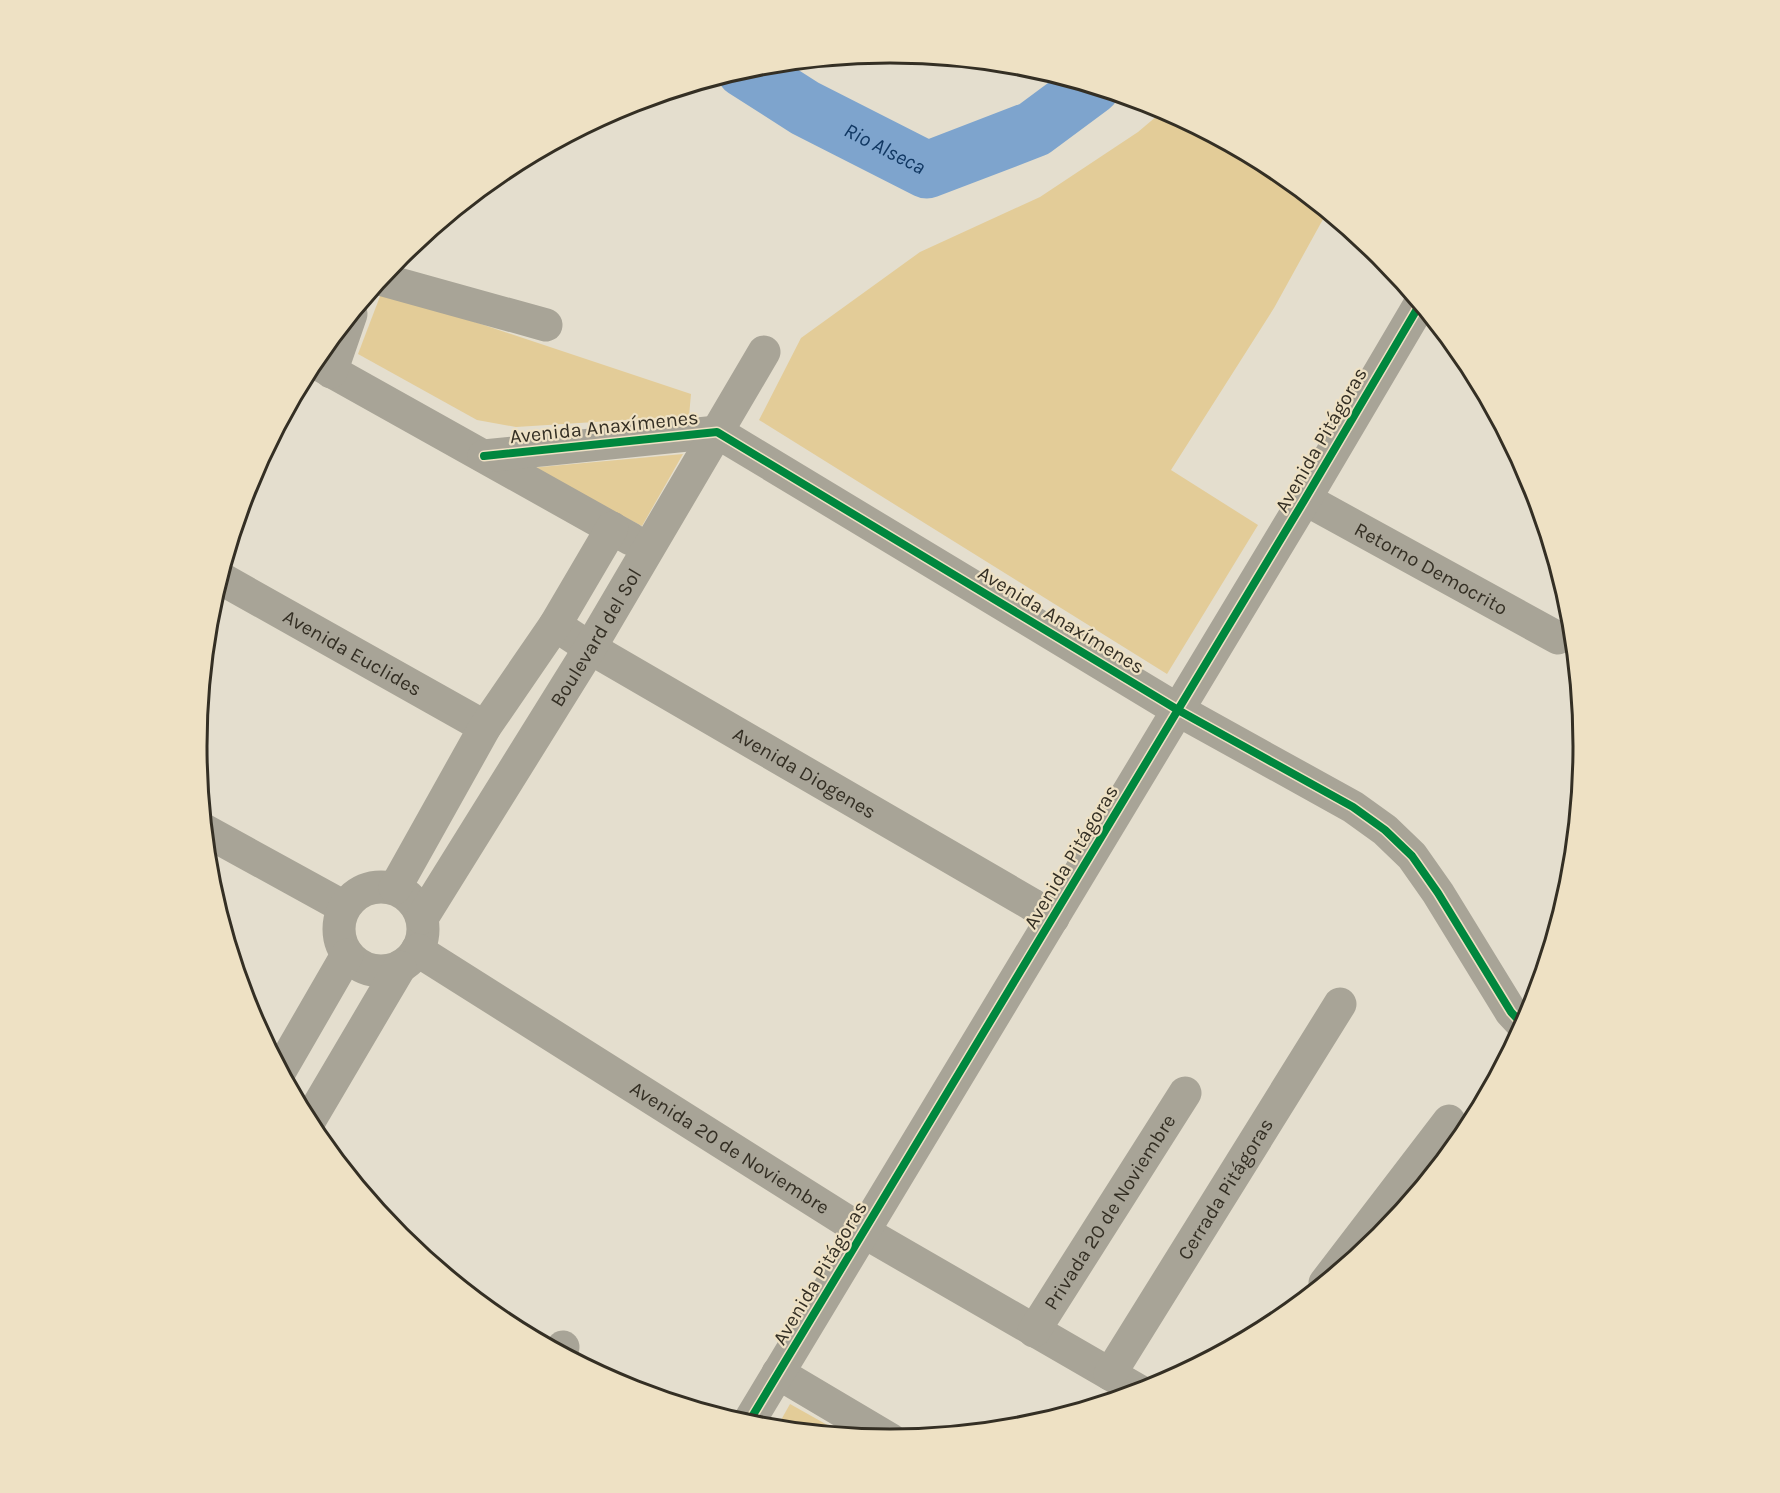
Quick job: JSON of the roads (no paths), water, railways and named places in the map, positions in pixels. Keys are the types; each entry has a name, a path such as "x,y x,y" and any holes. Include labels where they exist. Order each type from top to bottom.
{"street":[{"path":"390,281 546,325"},
{"name":"Avenida Pitágoras","path":"752,1416 1305,500 1416,311"},
{"name":"Boulevard del Sol","path":"422,918 590,648 764,352"},
{"name":"Avenida Anaxímenes","path":"323,366 648,548"},
{"name":"Avenida Anaxímenes","path":"484,456 717,432 1178,710 1353,807 1385,830 1412,856 1438,893 1517,1018"},
{"name":"Retorno Democrito","path":"1305,500 1558,638"},
{"name":"Boulevard del Sol","path":"395,888 485,727 555,625 612,528"},
{"name":"Avenida Euclides","path":"227,583 485,727"},
{"name":"Avenida Diogenes","path":"555,625 590,648 1031,903 1053,918"},
{"path":"212,834 344,907"},
{"path":"314,1113 408,959 422,940 422,918 417,905 407,895 395,888 372,886 351,898 344,907 338,923 339,940 347,955 358,965 371,970 386,971 408,959"},
{"path":"285,1063 347,955"},
{"name":"Avenida 20 de Noviembre","path":"408,959 864,1232 1131,1386"},
{"name":"Cerrada Pitágoras","path":"1110,1374 1340,1004"},
{"name":"Privada 20 de Noviembre","path":"1034,1331 1185,1094"},
{"path":"1347,1255 1449,1121"},
{"path":"778,1373 874,1430"}],"waterway":[{"name":"Rio Alseca","path":"755,76 805,108 927,170 1034,129 1085,91"}]}
